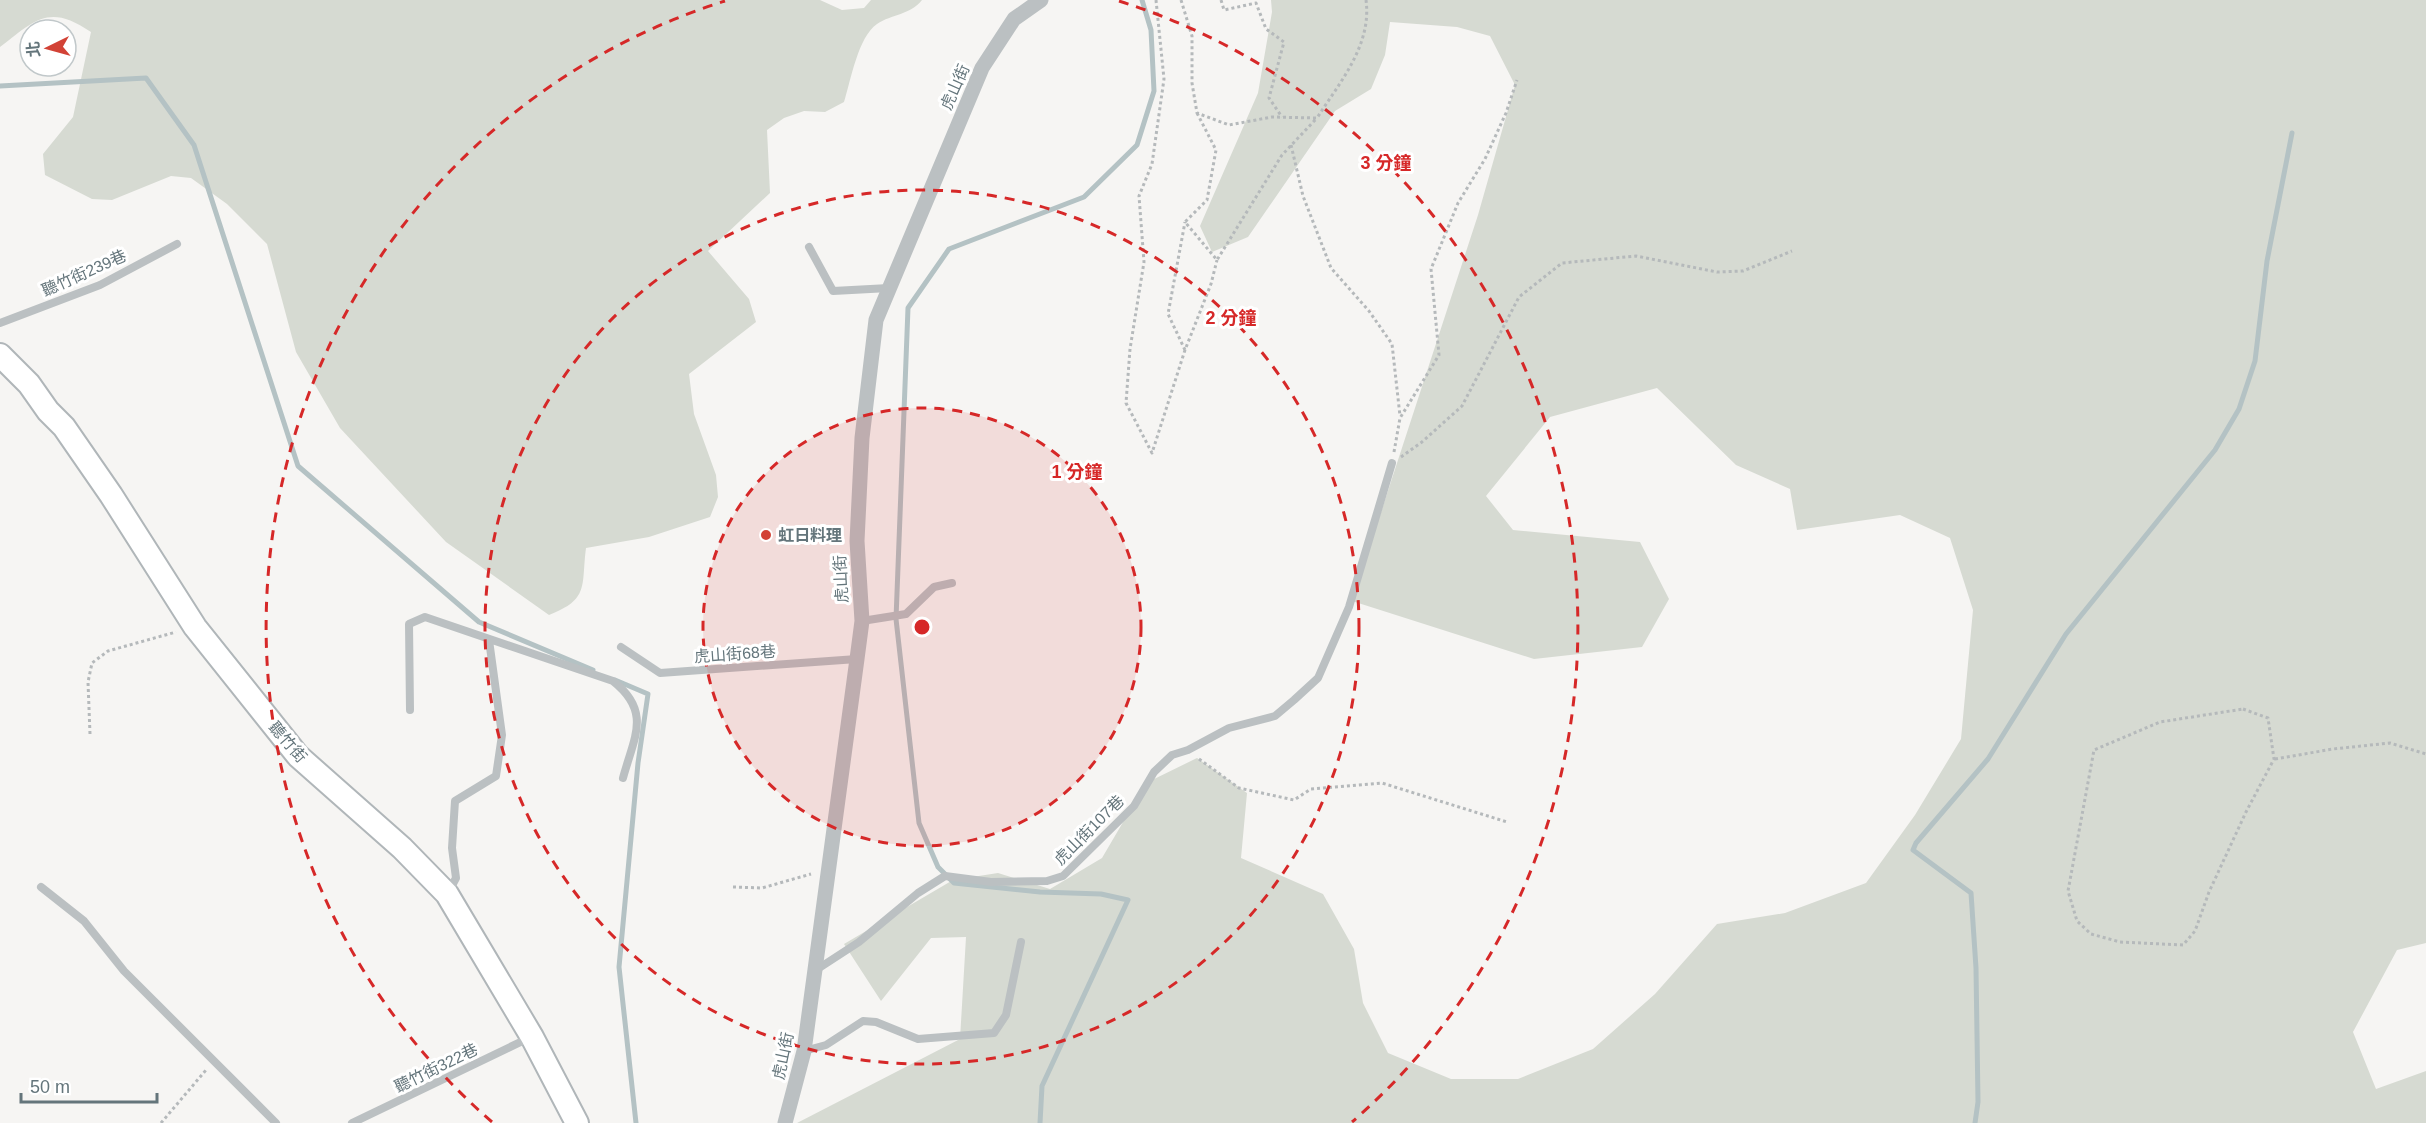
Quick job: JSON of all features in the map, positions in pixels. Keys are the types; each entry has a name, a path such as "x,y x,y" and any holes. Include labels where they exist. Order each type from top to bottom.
{"street":[{"name":"虎山街","path":"786,1123 804,1051 862,621 857,541 862,438 876,320 982,68 1014,19 1041,0"},
{"name":"聽竹街","path":"0,355 29,384 48,411 64,428 111,495 195,627 298,756 402,848 447,894 532,1036 577,1123"}],"lane":[{"name":"聽竹街239巷","path":"0,323 100,285 177,244"},
{"path":"809,247 833,291 889,288"},
{"name":"虎山街107巷","path":"816,970 859,942 918,893 945,876 991,882 1047,881 1063,876 1134,806 1154,772 1172,755 1188,750 1229,728 1275,716 1318,678 1349,607 1392,463"},
{"path":"862,621 906,614 934,587 952,583"},
{"path":"410,710 409,624 425,617 613,681 626,691 636,707 637,727 622,778"},
{"path":"447,894 456,878 452,848 455,801 496,776 502,735 489,640"},
{"name":"虎山街68巷","path":"621,647 660,672 857,659"},
{"path":"41,887 84,921 124,971 276,1123"},
{"path":"804,1051 826,1045 863,1021 876,1022 918,1039 994,1033 1006,1015 1021,942"},
{"name":"聽竹街322巷","path":"352,1123 532,1036"}],"path":[{"path":"1156,0 1164,79 1152,164 1139,196 1144,262 1130,349 1126,403 1152,453 1185,350 1211,284 1217,260 1282,155 1317,118 1358,52 1368,14 1366,0"},
{"path":"1181,0 1192,36 1192,83 1197,113 1216,150 1208,200 1185,222 1168,314 1185,350"},
{"path":"1221,0 1224,10 1256,3 1266,29 1284,42 1269,98 1282,117"},
{"path":"1400,418 1439,355 1431,269 1458,203 1485,159 1506,113 1517,80"},
{"path":"1197,113 1228,125 1282,117 1317,118"},
{"path":"1291,145 1303,196 1331,268 1369,311 1392,344 1400,418 1392,463"},
{"path":"1185,222 1217,260"},
{"path":"1392,463 1422,442 1462,406 1519,297 1562,263 1636,256 1717,272 1743,271 1792,251"},
{"path":"90,734 88,682 92,663 108,651 195,627"},
{"path":"2243,709 2268,718 2274,759 2246,812 2209,892 2194,931 2183,945 2120,942 2091,934 2077,921 2068,891 2094,750 2160,722 2243,709"},
{"path":"2274,759 2333,749 2390,743 2426,754"},
{"path":"1188,750 1239,789 1270,797 1294,801 1311,789 1382,783 1507,822"},
{"path":"733,887 762,888 830,868"},
{"path":"161,1123 215,1060"}],"shaded area":[{"path":"0,0 820,0 842,10 864,8 871,0 922,0 912,9 877,24 870,30 860,49 844,102 825,112 804,111 784,118 767,130 770,193 708,251 749,299 756,322 689,374 694,414 716,475 718,497 710,517 649,537 586,548 581,590 571,603 549,615 446,542 340,428 296,352 267,244 227,204 191,178 171,176 112,200 92,199 45,175 43,154 73,117 91,32 78,24 78,18 18,18 18,33 0,47"},
{"path":"1271,0 2426,0 2426,943 2397,950 2353,1032 2376,1089 2426,1071 2426,1123 797,1123 960,1039 966,937 931,938 881,1001 844,944 953,880 998,873 1050,889 1102,858 1146,783 1197,758 1247,793 1241,858 1323,894 1354,949 1363,1003 1388,1053 1451,1079 1518,1079 1593,1049 1655,994 1717,924 1785,913 1866,883 1915,815 1961,739 1973,610 1950,538 1900,515 1797,530 1790,489 1736,465 1657,388 1550,417 1486,496 1513,530 1640,542 1669,599 1642,647 1534,659 1352,601 1478,215 1515,85 1490,36 1457,27 1390,22 1385,55 1371,89 1335,111 1248,237 1212,252 1200,226 1258,93 1272,12"}],"waterway":[{"path":"1040,1123 1042,1086 1128,900 1101,894 1040,892 954,883 938,867 919,823 896,619 908,308 949,249 1084,197 1137,145 1154,91 1151,30 1142,0"},
{"path":"0,86 146,78 194,145 298,466 479,622 593,670"},
{"path":"1975,1123 1978,1102 1976,968 1971,893 1913,850 1916,843 1988,759 2066,634 2215,450 2239,409 2255,361 2267,261 2292,133"},
{"path":"615,680 648,694 638,763 619,967 636,1123"}],"place":[{"name":"虹日料理","path":"766,535"}]}
